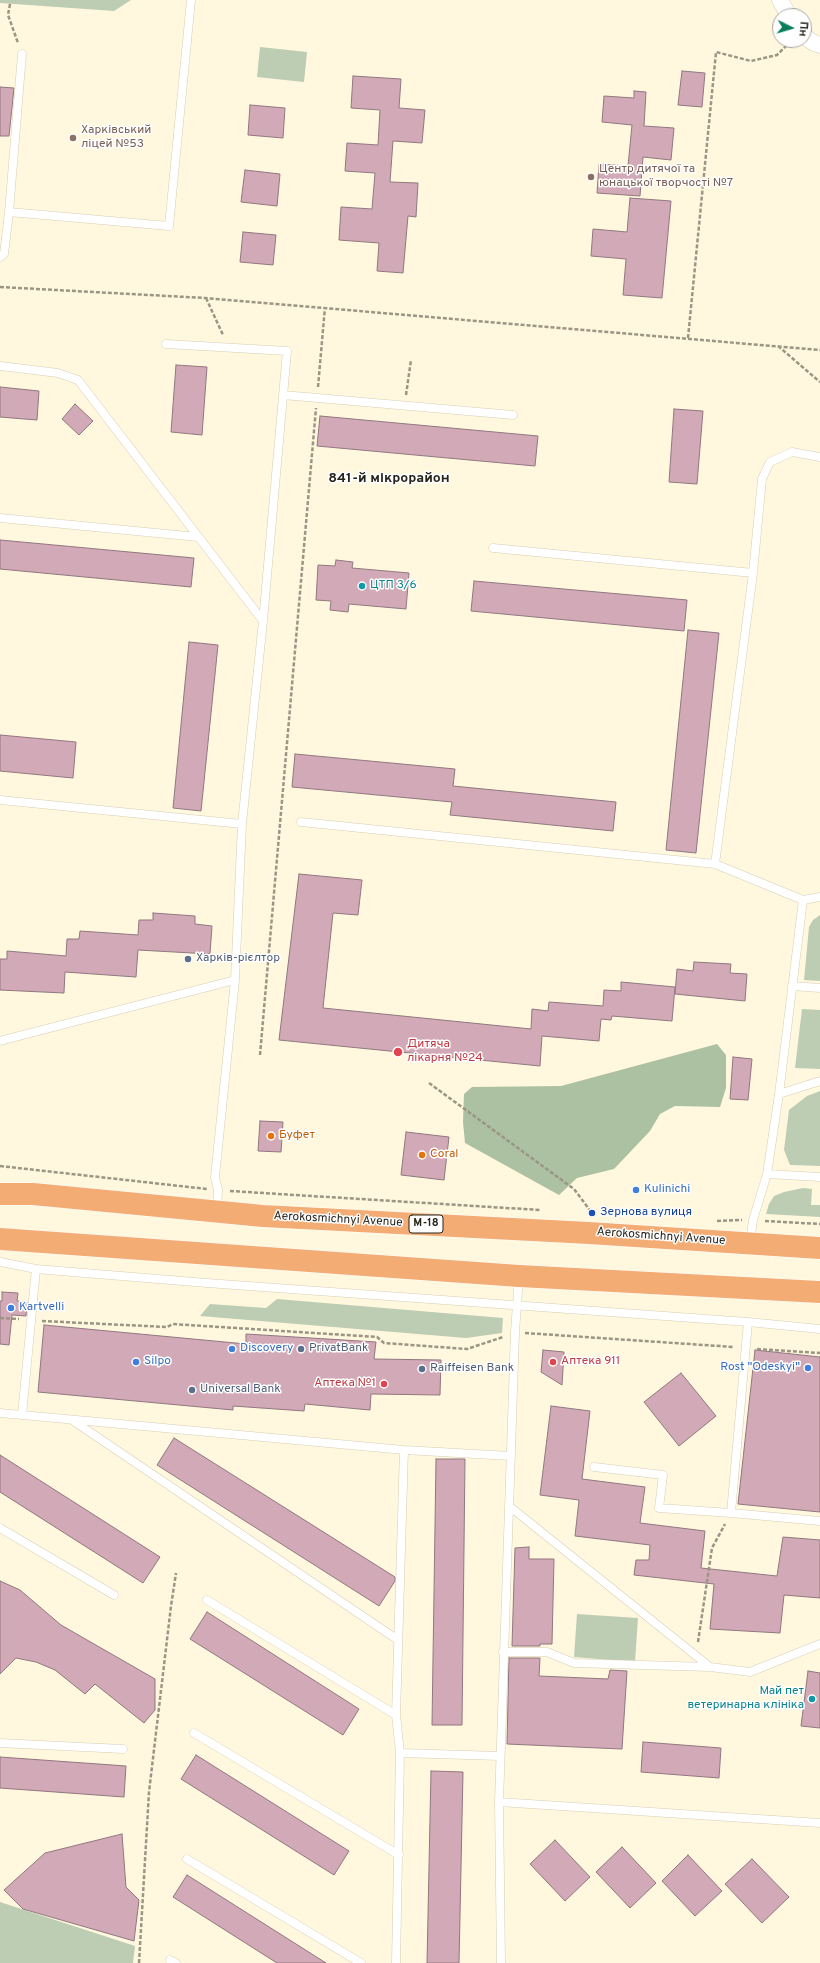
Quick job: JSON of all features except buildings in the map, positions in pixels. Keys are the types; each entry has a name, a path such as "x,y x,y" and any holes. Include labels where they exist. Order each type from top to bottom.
{"main road":[{"name":"Aerokosmichnyi Avenue","path":"0,1194 33,1194 217,1212 589,1232 820,1248"},
{"path":"0,1239 519,1276 820,1292"}],"street":[{"path":"0,1183 33,1194"}],"lane":[{"path":"9,212 169,226 191,0"},
{"path":"0,257 4,254 9,212 22,54"},
{"path":"166,344 287,351 263,621 242,824 235,980 215,1177 218,1190 217,1212"},
{"path":"0,366 58,373 78,380 263,621"},
{"path":"283,394 513,415"},
{"path":"715,864 753,573 762,479 770,462 792,452 820,457"},
{"path":"0,518 198,537"},
{"path":"493,548 753,573"},
{"path":"0,800 242,824"},
{"path":"301,822 715,864 803,900 820,897"},
{"path":"750,1243 753,1220 766,1174 779,1094 803,900"},
{"path":"0,1041 235,980"},
{"path":"792,986 820,988"},
{"path":"779,1094 820,1081"},
{"path":"766,1174 820,1177"},
{"path":"0,1262 36,1269 748,1322 820,1329"},
{"path":"22,1415 36,1269"},
{"path":"501,1963 499,1802 500,1756 515,1332 519,1276"},
{"path":"732,1513 748,1322"},
{"path":"0,1413 404,1450 511,1456"},
{"path":"71,1420 398,1640"},
{"path":"396,1963 400,1753 396,1715 404,1450"},
{"path":"594,1467 664,1475 659,1508 732,1513 820,1522"},
{"path":"509,1506 710,1667"},
{"path":"0,1528 114,1595"},
{"path":"207,1600 396,1715"},
{"path":"503,1652 547,1652 574,1664 710,1667 750,1672 820,1644"},
{"path":"194,1733 399,1855"},
{"path":"0,1743 123,1749"},
{"path":"400,1753 500,1756"},
{"path":"499,1802 820,1823"},
{"path":"187,1860 361,1963"}],"path":[{"path":"10,4 8,15 22,54"},
{"path":"688,338 716,52 751,61 777,55 784,48"},
{"path":"0,287 205,298 325,307 820,350"},
{"path":"205,298 229,347"},
{"path":"260,1055 325,307"},
{"path":"778,346 820,382"},
{"path":"406,397 411,360"},
{"path":"429,1083 574,1189 592,1213"},
{"path":"0,1166 218,1190 544,1210"},
{"path":"584,1212 599,1214"},
{"path":"716,1221 753,1220 820,1224"},
{"path":"0,1318 167,1327 173,1324 376,1337 384,1343 467,1349 515,1332 820,1353"},
{"path":"696,1656 712,1548 732,1513"},
{"path":"139,1963 149,1792 176,1573"}],"green space":[{"path":"0,0 131,0 114,11 0,3"},
{"path":"260,47 307,52 304,82 257,77"},
{"path":"820,915 820,981 804,980 809,927 813,920"},
{"path":"802,1009 820,1010 820,1069 795,1068"},
{"path":"717,1044 726,1055 726,1088 720,1107 675,1106 660,1114 650,1131 614,1169 577,1178 559,1195 465,1143 463,1122 464,1094 472,1087 561,1086"},
{"path":"820,1091 820,1166 790,1165 784,1150 789,1110 807,1096"},
{"path":"803,1188 812,1189 811,1205 820,1205 820,1217 766,1214 769,1204 774,1196"},
{"path":"277,1299 503,1318 502,1333 466,1338 200,1316 210,1304 266,1308"},
{"path":"577,1614 638,1618 635,1662 574,1657"},
{"path":"0,1902 135,1946 133,1963 0,1963"}],"place":[{"name":"Харківський ліцей №53","path":"73,138"},
{"name":"Центр дитячої та юнацької творчості №7","path":"591,177"},
{"name":"ЦТП 3/6","path":"362,586"},
{"name":"Харків-рієлтор","path":"188,959"},
{"name":"Дитяча лікарня №24","path":"398,1052"},
{"name":"Буфет","path":"271,1136"},
{"name":"Coral","path":"422,1155"},
{"name":"Kulinichi","path":"636,1190"},
{"name":"Зернова вулиця","path":"592,1213"},
{"name":"Kartvelli","path":"11,1308"},
{"name":"Discovery","path":"232,1349"},
{"name":"PrivatBank","path":"301,1349"},
{"name":"Silpo","path":"136,1362"},
{"name":"Аптека 911","path":"553,1362"},
{"name":"Rost \"Odeskyi\"","path":"808,1368"},
{"name":"Raiffeisen Bank","path":"422,1369"},
{"name":"Аптека №1","path":"384,1384"},
{"name":"Universal Bank","path":"192,1390"},
{"name":"Май пет ветеринарна клініка","path":"812,1699"}],"district":[{"name":"841-й мікрорайон","path":"389,479"}]}
